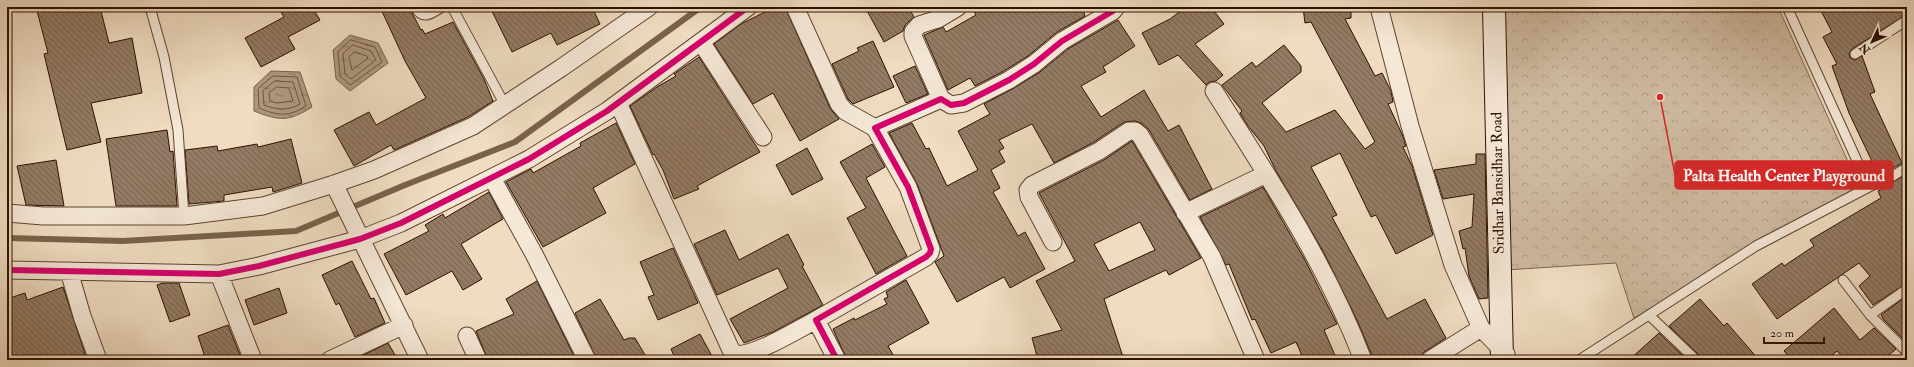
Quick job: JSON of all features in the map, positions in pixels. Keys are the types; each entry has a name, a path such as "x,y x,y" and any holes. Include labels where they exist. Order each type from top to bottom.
{"street":[{"path":"7,213 43,216 184,216 263,206 334,184 374,170 473,126 649,7"},
{"path":"7,270 219,274 259,266 357,232 401,223 529,159 618,103 748,7"},
{"path":"618,103 731,350 737,355 743,355 771,343 816,320 926,257 930,253 930,249 908,187 875,128 845,111 839,104 795,7"},
{"path":"958,7 938,19 919,25 913,32 913,36 941,99 951,105 964,103 1009,80 1034,64 1062,42 1113,11 1116,7"},
{"path":"1379,7 1410,126 1453,265 1481,328 1505,356"},
{"name":"Sridhar Bansidhar Road","path":"1494,7 1505,356"},
{"path":"701,42 763,137"},
{"path":"1214,91 1288,207 1313,252 1363,360"},
{"path":"875,128 941,99"},
{"path":"1053,242 1029,197 1028,190 1032,185 1099,151 1129,131 1135,131 1140,135 1212,257 1256,360"},
{"path":"1185,213 1266,174"},
{"path":"492,178 534,254 587,360"},
{"path":"334,184 420,360"},
{"path":"69,271 82,316 98,360"},
{"path":"219,274 253,360"},
{"path":"816,320 837,360"},
{"path":"330,360 404,325"},
{"path":"1430,360 1481,328"},
{"path":"467,336 478,360"}],"lane":[{"path":"150,7 164,57 178,130 184,216"},
{"path":"415,7 419,14 424,16 428,16 442,7"},
{"path":"452,7 505,105"},
{"path":"1788,7 1869,187"},
{"path":"1855,54 1907,20"},
{"path":"1579,360 1756,246 1907,168"},
{"path":"1844,280 1870,315 1907,352"},
{"path":"1870,315 1907,289"},
{"path":"1648,315 1696,360"}],"green space":[{"path":"1501,7 1778,7 1860,188 1634,318 1616,263 1504,270"}],"water":[{"path":"350,35 378,43 388,63 350,91 336,79 333,50"},
{"path":"271,71 300,72 312,107 304,112 284,118 271,117 254,111 254,87"}],"building":[{"path":"36,7 100,7 109,43 132,38 142,93 91,103 101,142 67,150 44,54 48,53"},
{"path":"278,7 312,7 320,20 288,37 295,49 261,67 245,38 284,17"},
{"path":"380,7 409,7 421,30 422,29 425,34 453,22 484,79 493,101 468,117 394,150 391,145 354,166 334,130 369,112 376,125 426,98 405,61"},
{"path":"490,7 592,7 600,24 557,45 551,33 512,52"},
{"path":"775,7 785,7 830,108 839,119 800,141 773,93 753,104 714,44 741,24"},
{"path":"865,7 908,7 914,17 905,25 903,31 884,42"},
{"path":"972,7 1082,7 1085,16 1057,32 1028,56 1004,71 975,86 970,78 948,90 924,35 943,27 946,32 976,15"},
{"path":"1186,7 1211,7 1224,24 1195,44 1223,75 1216,81 1209,82 1206,85 1178,55 1159,65 1142,33 1170,19"},
{"path":"1303,7 1351,7 1351,18 1345,19 1375,76 1382,73 1391,91 1393,102 1388,104 1402,134 1406,146 1403,147 1412,166 1433,235 1396,254 1376,215 1371,217 1340,153 1311,167 1337,215 1332,217 1387,319 1425,299 1446,338 1424,352 1420,360 1374,360 1357,320 1323,251 1276,171 1264,146 1248,126 1240,113 1242,111 1222,85 1252,62 1256,67 1284,45 1301,66 1301,72 1262,103 1286,132 1335,110 1365,149 1375,142 1311,22 1305,23"},
{"path":"1819,7 1907,7 1907,14 1852,49 1849,54 1850,58 1855,60 1862,56 1875,92 1870,94 1902,163 1879,176 1849,113 1832,66 1837,64 1823,37 1832,32"},
{"path":"1118,20 1135,46 1103,67 1106,72 1081,86 1101,117 1144,90 1168,131 1179,125 1212,189 1190,200 1149,130 1141,123 1135,121 1124,122 1094,142 1054,163 1032,124 999,140 1004,148 999,151 1005,162 991,170 1000,188 993,192 1018,236 1025,232 1045,269 1010,288 1004,277 957,302 935,262 944,256 917,184 889,133 912,123 926,149 929,148 947,186 978,170 958,131 990,114 984,104 1040,72 1068,49"},
{"path":"873,41 894,87 853,104 848,99 832,64 859,51 857,48"},
{"path":"699,57 760,152 697,186 699,189 674,199 663,170 654,154 653,155 630,106 676,76 674,74"},
{"path":"915,66 928,94 906,103 893,76"},
{"path":"616,123 635,164 593,188 606,213 543,247 506,182 531,169 533,173 581,146 580,143"},
{"path":"167,130 170,152 173,151 177,206 116,206 106,139"},
{"path":"291,139 302,183 273,192 272,187 224,195 224,201 189,204 185,150 217,146 218,151 257,144 258,147"},
{"path":"1132,141 1201,258 1169,275 1166,270 1104,299 1124,360 1038,360 1032,338 1062,330 1036,281 1075,261 1039,193 1104,160","holes":["1140,222 1155,250 1109,271 1094,244"]},
{"path":"872,144 885,167 866,178 907,256 876,274 847,218 866,208 840,162"},
{"path":"807,148 823,179 792,195 776,165"},
{"path":"1476,154 1485,154 1488,298 1479,299 1469,276 1465,248 1463,249 1459,231 1472,227 1474,194 1443,199 1434,170 1476,164"},
{"path":"56,160 64,206 26,205 17,166"},
{"path":"1907,174 1907,283 1873,305 1859,286 1870,276 1859,263 1777,319 1752,284 1782,263 1784,266 1814,246 1810,240 1881,198 1878,191"},
{"path":"1263,187 1305,260 1337,324 1324,330 1337,360 1304,360 1296,342 1271,353 1255,319 1252,320 1229,264 1226,265 1200,217"},
{"path":"489,192 503,219 461,244 482,279 463,290 452,271 406,295 384,254 429,231 425,225 443,214 445,218"},
{"path":"725,230 739,260 788,234 804,265 802,266 823,305 773,332 744,343 730,319 788,288 778,268 717,295 694,244"},
{"path":"673,248 698,303 658,320 648,297 654,295 640,262"},
{"path":"352,261 371,299 374,298 385,323 355,337 339,303 336,305 322,275"},
{"path":"906,280 929,323 888,346 896,360 847,360 833,329 887,304 884,299 888,297 886,292"},
{"path":"537,281 576,360 488,360 476,331 514,314 506,299"},
{"path":"163,283 179,283 190,315 170,322 157,285"},
{"path":"63,287 87,360 7,360 7,299 25,293 27,300"},
{"path":"279,288 287,313 254,325 245,300"},
{"path":"1904,298 1907,302 1907,339 1905,341 1881,315"},
{"path":"600,299 624,340 635,338 648,360 597,360 575,313"},
{"path":"1700,299 1724,326 1727,323 1759,360 1702,360 1700,356 1669,326"},
{"path":"1834,308 1860,340 1874,328 1896,349 1883,360 1845,360 1837,351 1826,360 1792,360 1784,351"},
{"path":"228,325 242,360 206,360 198,336"},
{"path":"1659,333 1687,360 1629,360"},
{"path":"700,334 714,360 676,360 671,349"},
{"path":"388,343 398,360 365,360 363,355"}],"waterway":[{"path":"7,238 123,241 296,231 405,185 515,142 701,7"}],"cycle path":[{"path":"7,270 219,274 259,266 360,239 401,223 529,159 607,111 748,7"},
{"path":"837,360 816,320 926,257 930,253 931,249 908,187 875,128 941,99 951,105 964,103 1009,80 1034,64 1062,41 1113,11 1116,7"}],"place":[{"name":"Palta Health Center Playground","path":"1660,97"}]}
